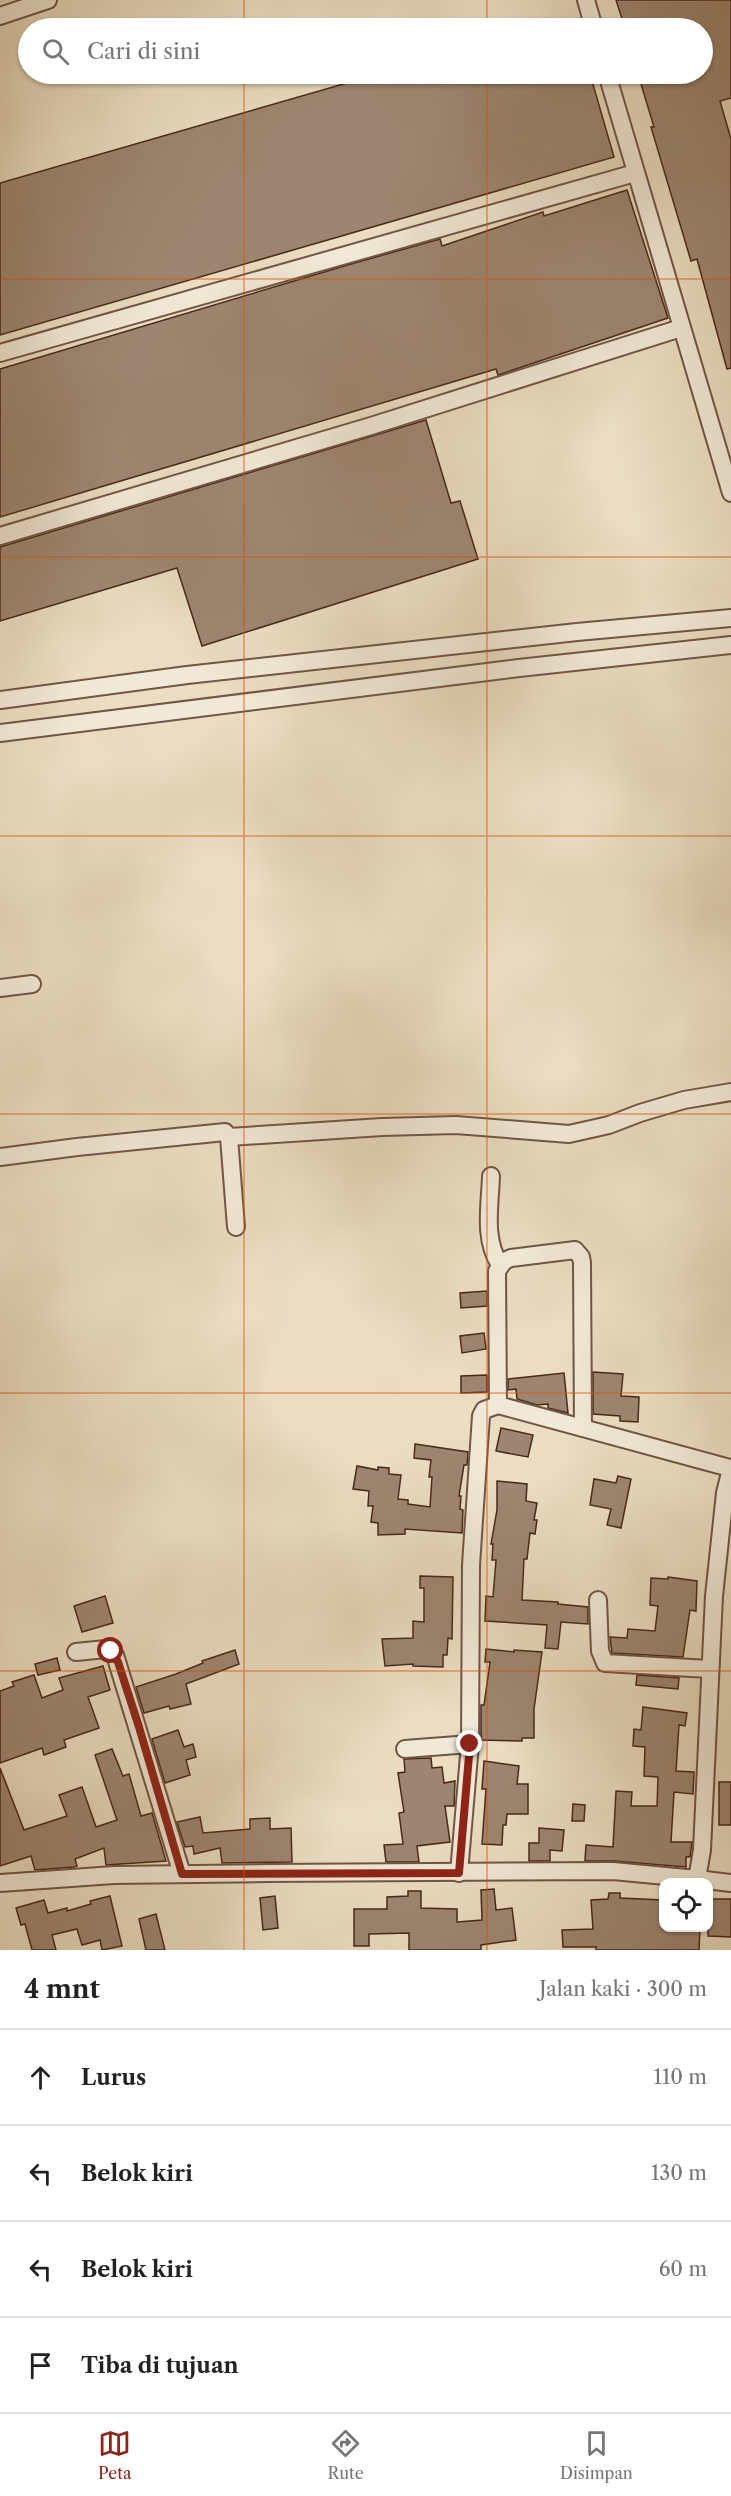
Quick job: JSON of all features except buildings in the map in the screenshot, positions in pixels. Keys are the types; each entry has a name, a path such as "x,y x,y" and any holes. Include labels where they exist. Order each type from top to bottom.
{"street":[{"path":"0,16 48,0"},
{"path":"586,0 591,18"},
{"path":"610,84 731,493"},
{"path":"0,353 635,173"},
{"path":"0,536 372,426 681,328"},
{"path":"0,700 234,670 577,632 731,618"},
{"path":"0,733 519,668 731,645"},
{"path":"0,988 32,984"},
{"path":"230,1137 382,1127 456,1125 569,1134 609,1125 684,1100 731,1092"},
{"path":"0,1158 225,1132 230,1137 236,1227"},
{"path":"491,1176 489,1238 492,1253 500,1265"},
{"path":"498,1405 496,1277 500,1265 511,1258 570,1249 578,1252 581,1257 583,1428"},
{"path":"459,1873 470,1744 471,1565 474,1490 481,1416 484,1410 498,1405 730,1468 725,1493 714,1596 702,1850 698,1878"},
{"path":"598,1600 600,1651 605,1663 709,1669"},
{"path":"76,1653 106,1649 115,1655 139,1727 182,1874"},
{"path":"405,1749 470,1744"},
{"path":"0,1883 114,1875 182,1874 613,1871 687,1878"},
{"path":"713,1881 731,1883"}],"route":[{"path":"111,1651 118,1662 139,1727 182,1874 459,1873 470,1744"}]}
